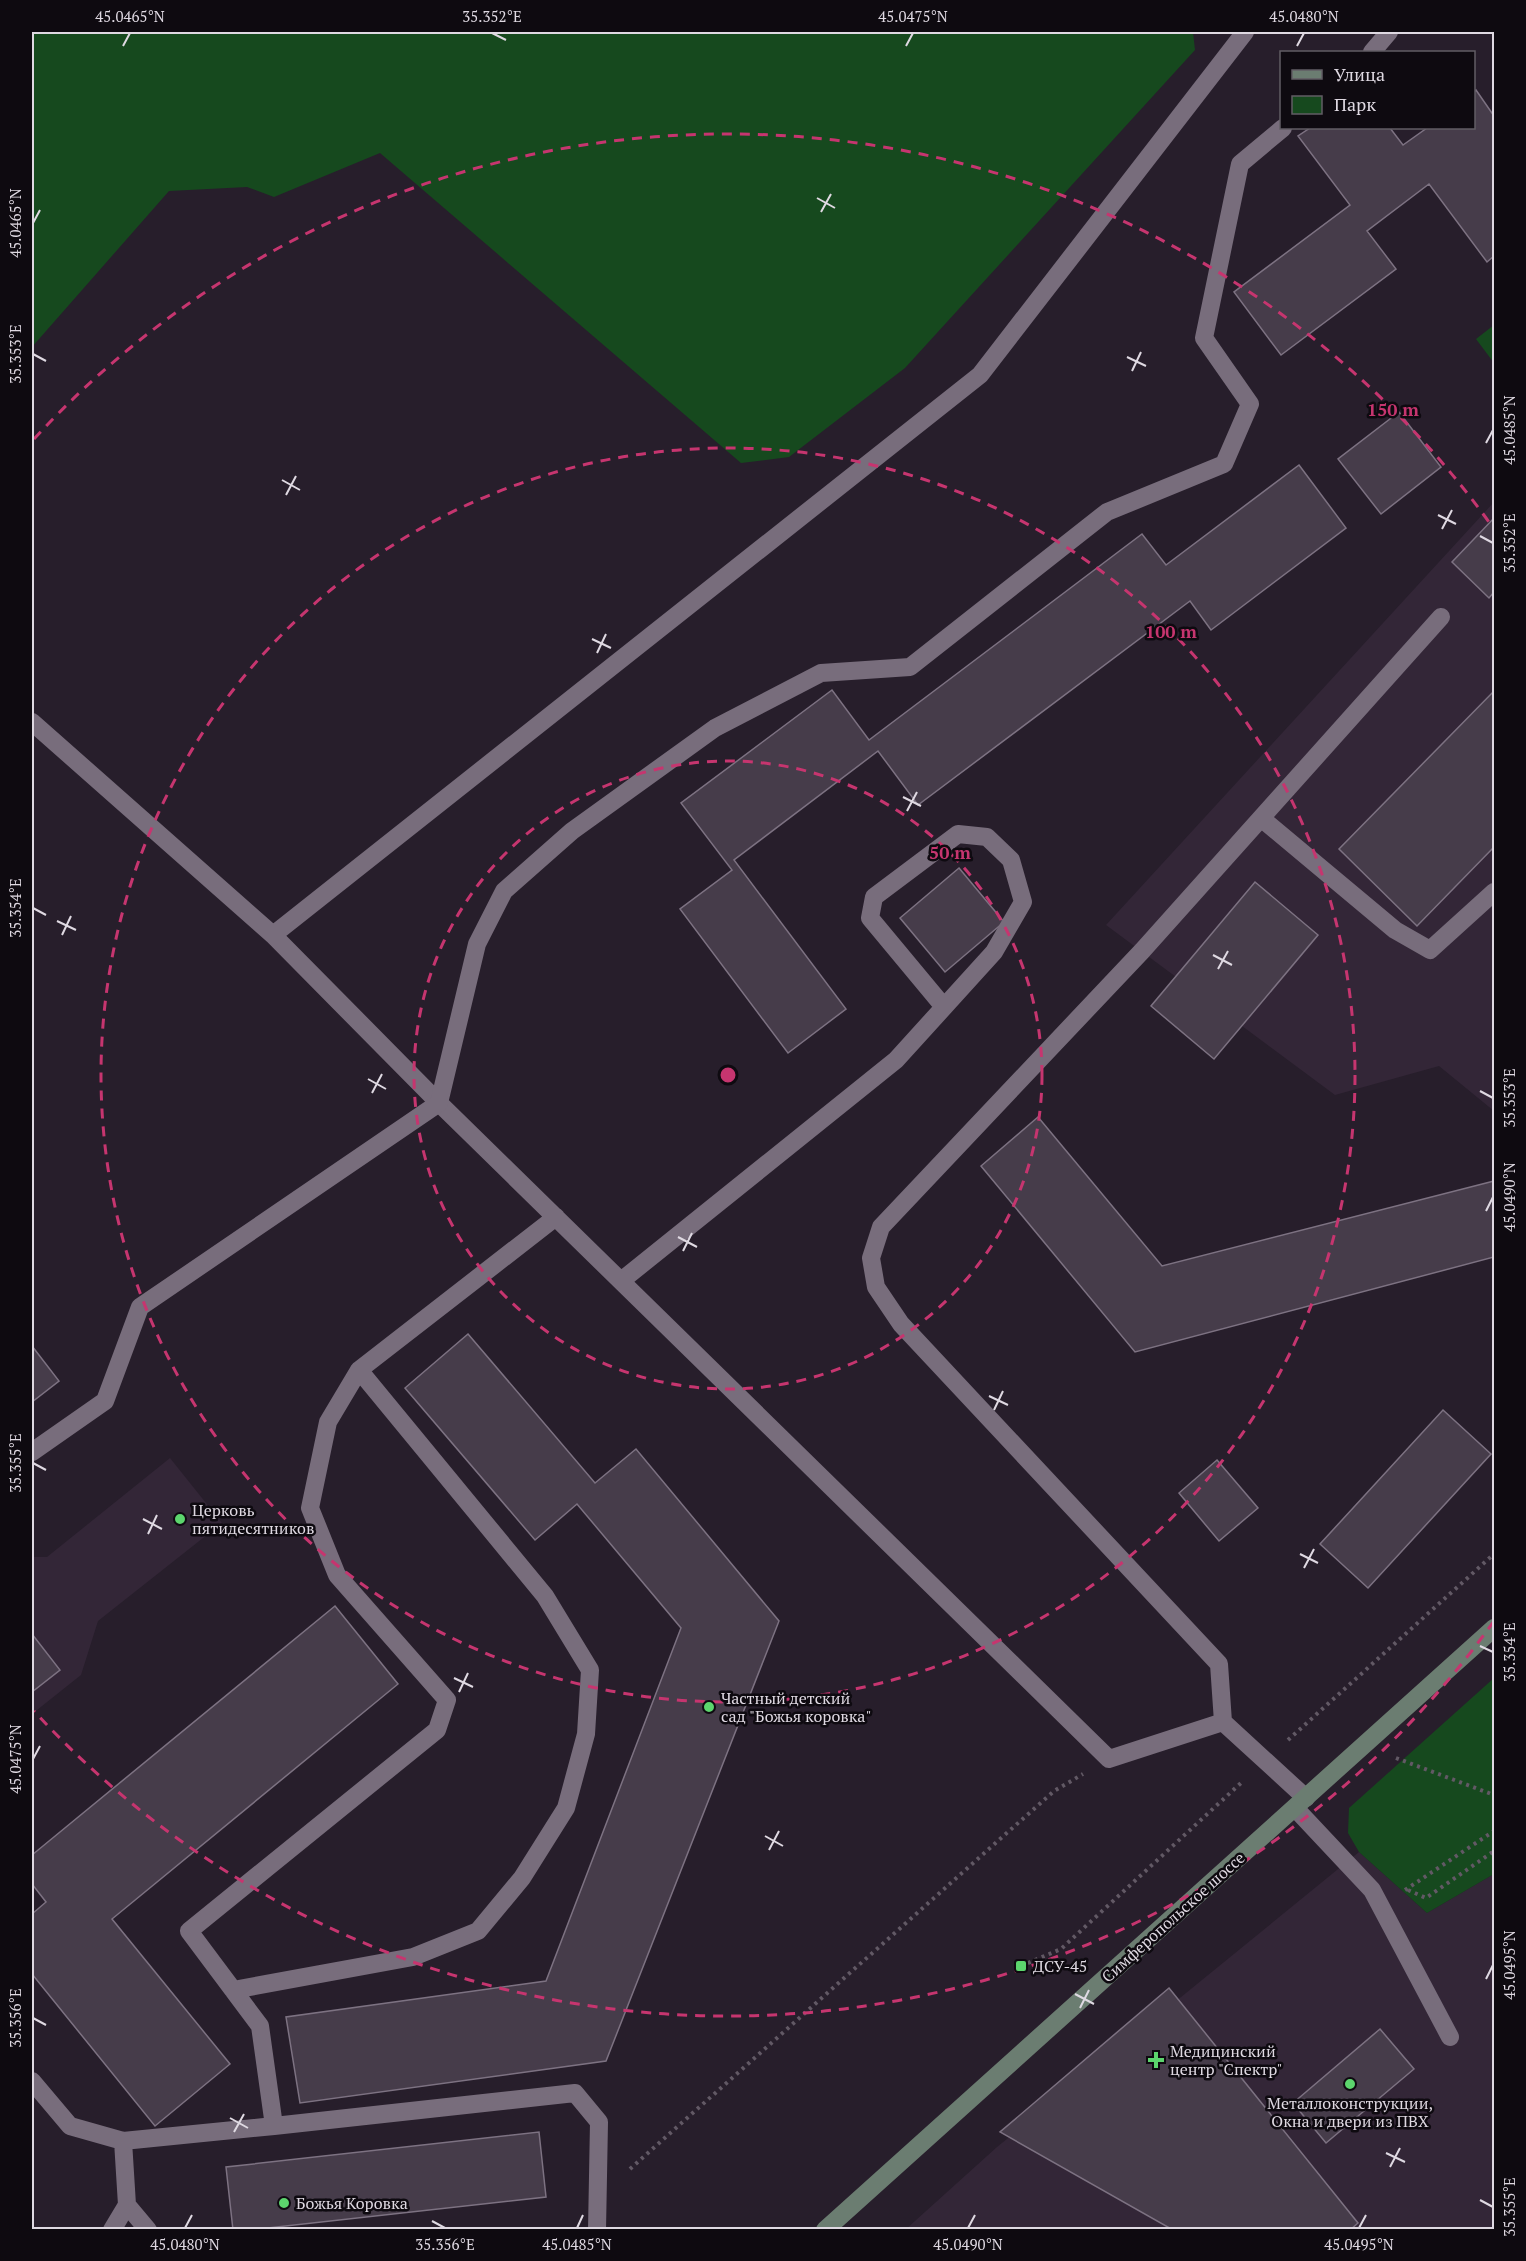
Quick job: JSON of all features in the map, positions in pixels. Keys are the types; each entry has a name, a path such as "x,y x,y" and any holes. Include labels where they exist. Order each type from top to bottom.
{"main road":[{"name":"Симферопольское шоссе","path":"825,2229 1494,1628"}],"street":[{"path":"273,935 980,375 1245,32"},
{"path":"1373,51 1389,32"},
{"path":"32,1452 105,1401 140,1307 439,1103 477,944 504,891 572,831 715,728 821,673 910,667 1107,512 1224,464 1250,404 1204,338 1240,164 1282,129"},
{"path":"1441,617 1142,951 881,1227 871,1258 876,1287 901,1324 1219,1664 1223,1722 1300,1803 1372,1890 1450,2037"},
{"path":"32,722 273,935 439,1103 1109,1759 1223,1722"},
{"path":"1261,818 1395,930 1430,950 1494,892"},
{"path":"621,1281 896,1060 994,952 1023,902 1011,860 987,837 958,834 874,897 870,918 944,1007"},
{"path":"274,2126 260,2026 189,1930 437,1730 447,1700 337,1575 310,1508 328,1422 359,1370 556,1217"},
{"path":"233,1990 413,1957 478,1931 522,1878 566,1809 586,1734 590,1670 545,1596 359,1370"},
{"path":"32,2081 70,2126 123,2141 575,2093 599,2122 597,2229"},
{"path":"112,2229 127,2205 123,2141"},
{"path":"127,2205 148,2229"}],"path":[{"path":"1365,1745 1494,1795"},
{"path":"598,2198 1054,1791 1109,1759"},
{"path":"1381,1907 1494,1831"}],"shaded area":[{"path":"1494,502 1494,1111 1439,1066 1335,1095 1106,925"},
{"path":"170,1458 222,1523 98,1621 81,1675 32,1714 32,1557 47,1557"},
{"path":"1359,1852 1427,1913 1494,1874 1494,2229 905,2230 997,2147"}],"green space":[{"path":"32,32 1193,32 1195,50 905,368 789,457 741,463 380,153 274,197 247,187 169,191 32,347"},
{"path":"1494,325 1494,363 1476,339"},
{"path":"1494,1678 1494,1874 1427,1913 1359,1852 1348,1833 1349,1808"}],"building":[{"path":"1475,91 1494,116 1494,256 1487,262 1429,184 1367,231 1396,269 1281,355 1234,292 1350,205 1298,136 1308,129 1391,129 1403,145 1426,129 1475,129"},
{"path":"1399,412 1441,467 1381,514 1338,459"},
{"path":"1299,465 1346,528 1211,630 1190,601 918,805 878,751 734,860 846,1009 788,1053 680,909 732,870 681,803 832,690 869,740 1142,534 1166,565"},
{"path":"1494,518 1494,592 1489,598 1452,562"},
{"path":"1494,691 1494,847 1417,926 1339,849"},
{"path":"959,868 1004,922 945,972 900,918"},
{"path":"1255,882 1318,935 1214,1059 1151,1006"},
{"path":"1038,1117 1162,1266 1494,1181 1494,1257 1135,1352 981,1166"},
{"path":"468,1334 595,1483 636,1449 779,1621 606,2061 300,2103 286,2017 546,1981 681,1628 577,1504 535,1540 405,1388"},
{"path":"32,1346 59,1381 32,1402"},
{"path":"1443,1410 1491,1454 1368,1588 1320,1544"},
{"path":"1217,1460 1258,1508 1219,1541 1179,1493"},
{"path":"335,1606 398,1684 112,1919 230,2064 155,2126 32,1974 32,1914 46,1902 32,1884 32,1855"},
{"path":"32,1634 60,1670 32,1692"},
{"name":"Медицинский центр \"Спектр\"","path":"1169,1988 1358,2223 1350,2230 1173,2230 1000,2132"},
{"path":"1380,2029 1414,2069 1326,2143 1293,2103"},
{"path":"539,2132 546,2197 233,2230 226,2167"}],"place":[{"name":"Церковь пятидесятников","path":"180,1519"},
{"name":"Частный детский сад \"Божья коровка\"","path":"709,1707"},
{"name":"ДСУ-45","path":"1021,1966"},
{"name":"Медицинский центр \"Спектр\"","path":"1156,2060"},
{"name":"Металлоконструкции, Окна и двери из ПВХ","path":"1350,2084"},
{"name":"Божья Коровка","path":"284,2203"}]}
